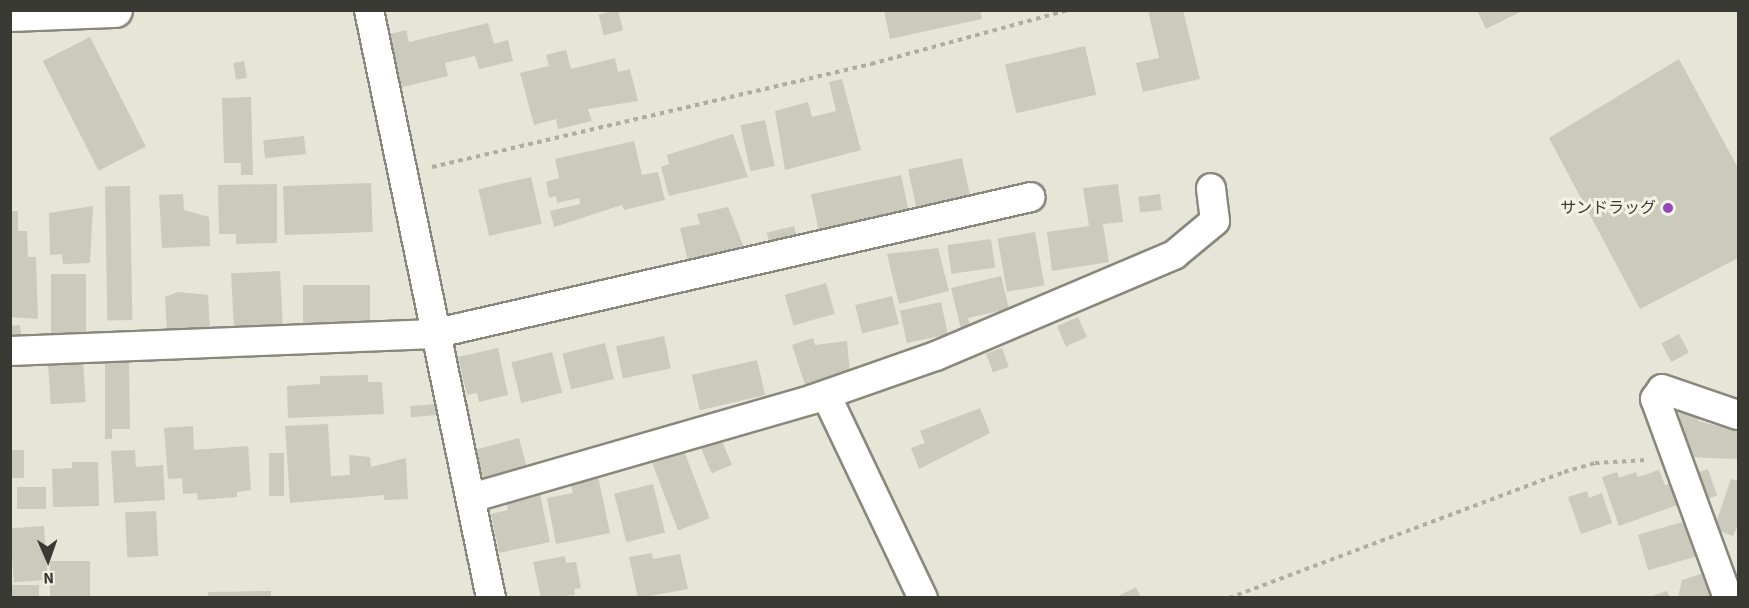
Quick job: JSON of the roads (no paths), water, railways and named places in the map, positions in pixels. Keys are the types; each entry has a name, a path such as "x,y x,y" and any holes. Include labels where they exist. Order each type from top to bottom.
{"street":[{"path":"10,14 115,10"},
{"path":"369,10 433,334 491,597"},
{"path":"471,498 826,395 936,356 1174,255 1215,221 1211,188"},
{"path":"10,351 433,334 1031,197"},
{"path":"1728,597 1655,399 1662,389 1738,415"},
{"path":"826,395 923,597"}],"place":[{"name":"サンドラッグ","path":"1668,208"}]}
